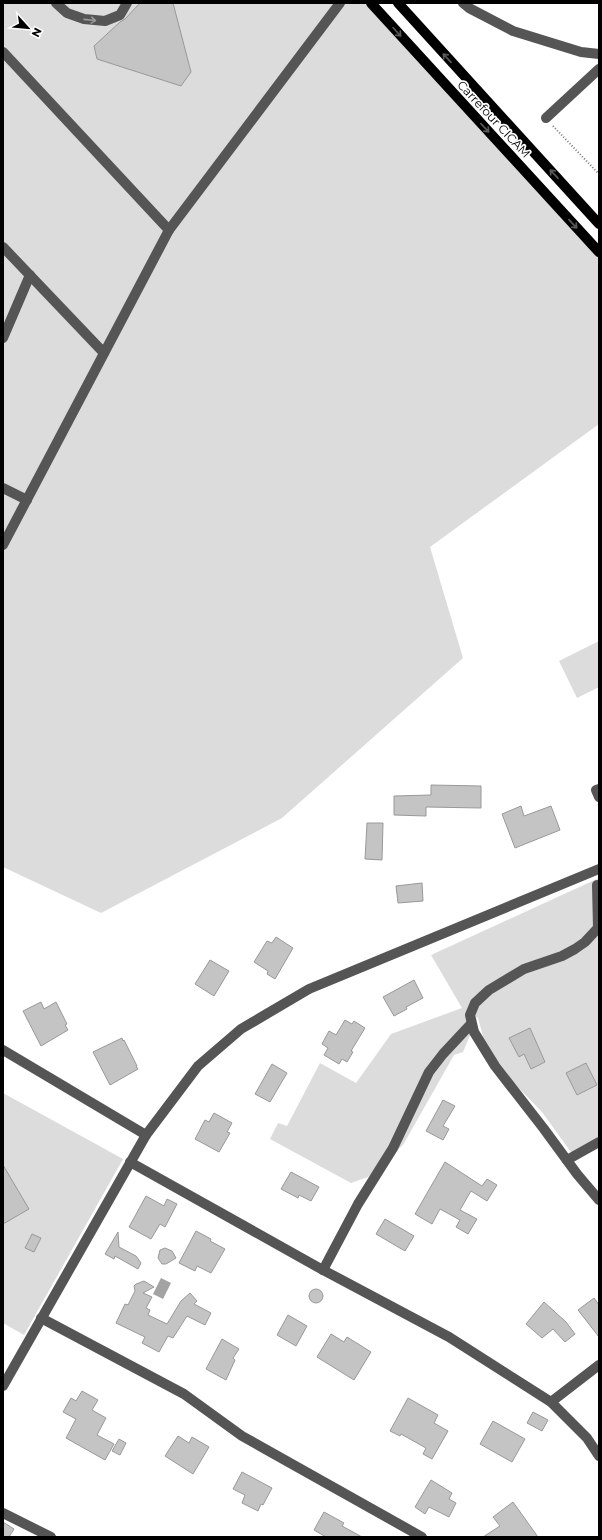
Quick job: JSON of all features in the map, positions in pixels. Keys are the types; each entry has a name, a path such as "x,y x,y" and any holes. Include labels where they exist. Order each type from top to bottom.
{"main road":[{"name":"Carrefour CICAM","path":"371,3 599,252"},
{"path":"398,3 599,224"}],"street":[{"path":"56,3 67,13 84,19 105,21 120,14 127,3"},
{"path":"3,545 169,230 340,3"},
{"path":"463,3 469,8 513,31 581,52 599,54"},
{"path":"3,52 169,230"},
{"path":"546,118 599,68"},
{"path":"3,247 104,353"},
{"path":"3,338 30,275"},
{"path":"3,488 27,500"},
{"path":"599,788 596,790 599,797"},
{"path":"3,1386 146,1134 198,1066 241,1029 302,993 599,869"},
{"path":"584,875 598,885 598,930 586,942 575,949 562,956 524,969 489,990 475,1004 470,1015 474,1032 495,1066 576,1174 599,1200"},
{"path":"323,1270 358,1204 393,1148 408,1118 416,1096 429,1072 443,1054 471,1024"},
{"path":"3,1050 146,1134"},
{"path":"567,1160 599,1142"},
{"path":"130,1162 323,1270 449,1337 551,1402 586,1438 599,1456"},
{"path":"41,1318 184,1394 242,1436 422,1537"},
{"path":"551,1402 599,1365"},
{"path":"3,1513 51,1537"}],"path":[{"path":"546,118 599,174"}],"shaded area":[{"path":"3,3 377,3 599,245 599,424 430,547 463,658 282,818 101,913 3,867"},
{"path":"599,641 599,687 577,698 559,661"},
{"path":"599,878 599,1142 573,1155 542,1112 505,1074 484,1040 478,1018 474,1016 477,1019 463,1052 454,1055 403,1145 368,1177 351,1183 270,1139 278,1123 287,1126 320,1063 356,1083 391,1034 462,1008 431,955"},
{"path":"3,1093 123,1159 24,1335 3,1323"},
{"path":"161,1278 171,1283 163,1299 153,1294"}],"building":[{"path":"140,3 173,3 191,72 181,86 97,59 94,46 125,19"},
{"path":"431,785 481,786 481,808 426,807 426,816 394,815 394,796 431,795"},
{"path":"521,806 524,816 551,806 560,830 515,848 502,814"},
{"path":"367,823 383,823 382,860 365,859"},
{"path":"422,883 423,901 398,903 396,886"},
{"path":"276,937 293,948 275,979 267,974 268,971 254,962 267,941 272,943"},
{"path":"210,960 229,971 214,996 195,984"},
{"path":"414,980 423,998 406,1007 407,1009 394,1016 383,997"},
{"path":"41,1002 44,1009 56,1002 67,1024 65,1025 68,1030 41,1046 23,1011"},
{"path":"345,1020 352,1024 354,1021 365,1028 351,1051 353,1052 347,1062 342,1059 339,1064 324,1055 328,1048 322,1044 329,1031 336,1035"},
{"path":"530,1028 545,1062 531,1069 524,1054 519,1057 509,1038"},
{"path":"122,1038 138,1069 110,1085 93,1052"},
{"path":"586,1063 597,1085 577,1095 566,1073"},
{"path":"272,1064 287,1073 270,1102 255,1094"},
{"path":"443,1100 455,1106 443,1126 449,1129 443,1140 426,1131"},
{"path":"214,1113 232,1123 227,1132 230,1133 219,1152 195,1139 205,1120 209,1122"},
{"path":"445,1162 482,1186 487,1179 497,1185 487,1201 471,1191 460,1210 477,1219 468,1234 456,1227 460,1220 440,1209 432,1224 415,1214"},
{"path":"3,1165 29,1209 3,1224"},
{"path":"291,1172 319,1187 311,1201 299,1195 298,1198 281,1189"},
{"path":"146,1196 164,1206 167,1199 177,1204 165,1227 160,1224 151,1239 129,1227"},
{"path":"385,1219 414,1236 405,1251 376,1234"},
{"path":"196,1231 225,1249 211,1273 197,1266 195,1271 179,1263"},
{"path":"118,1232 119,1247 136,1256 141,1263 138,1269 115,1256 114,1259 105,1254"},
{"path":"32,1234 41,1238 34,1252 25,1248"},
{"path":"165,1248 172,1251 176,1258 166,1264 162,1264 158,1258 160,1250"},
{"path":"144,1281 154,1287 143,1293 152,1297 146,1308 150,1310 148,1315 167,1324 181,1301 190,1293 197,1301 194,1304 211,1313 205,1325 187,1316 173,1338 168,1336 159,1352 142,1343 145,1337 116,1323 125,1304 128,1305 135,1291 134,1286"},
{"path":"313,1289 319,1289 323,1293 323,1299 319,1303 313,1303 309,1299 309,1293"},
{"path":"594,1298 599,1305 599,1337 578,1310"},
{"path":"544,1302 566,1322 575,1334 565,1342 553,1329 542,1338 526,1324"},
{"path":"288,1315 307,1326 296,1346 277,1335"},
{"path":"331,1334 344,1342 347,1337 371,1352 354,1380 317,1357"},
{"path":"222,1339 239,1349 233,1358 235,1360 226,1380 206,1369"},
{"path":"82,1391 98,1400 92,1410 106,1418 97,1435 114,1444 105,1460 66,1438 76,1419 63,1412 71,1398 76,1401"},
{"path":"408,1398 438,1415 434,1423 448,1431 432,1459 423,1454 426,1448 401,1434 400,1436 390,1431"},
{"path":"533,1412 548,1420 542,1431 527,1423"},
{"path":"493,1421 525,1439 512,1462 480,1444"},
{"path":"178,1436 189,1443 192,1437 209,1447 193,1474 165,1456"},
{"path":"119,1439 126,1443 120,1455 112,1451"},
{"path":"242,1472 272,1488 258,1511 242,1503 245,1495 233,1489"},
{"path":"431,1480 452,1493 449,1499 456,1503 449,1517 429,1507 425,1514 415,1507"},
{"path":"513,1502 538,1537 483,1537 500,1526 493,1517"},
{"path":"324,1512 344,1523 342,1526 362,1537 326,1537 314,1530"},
{"path":"3,1522 14,1529 9,1537 3,1537"}]}
